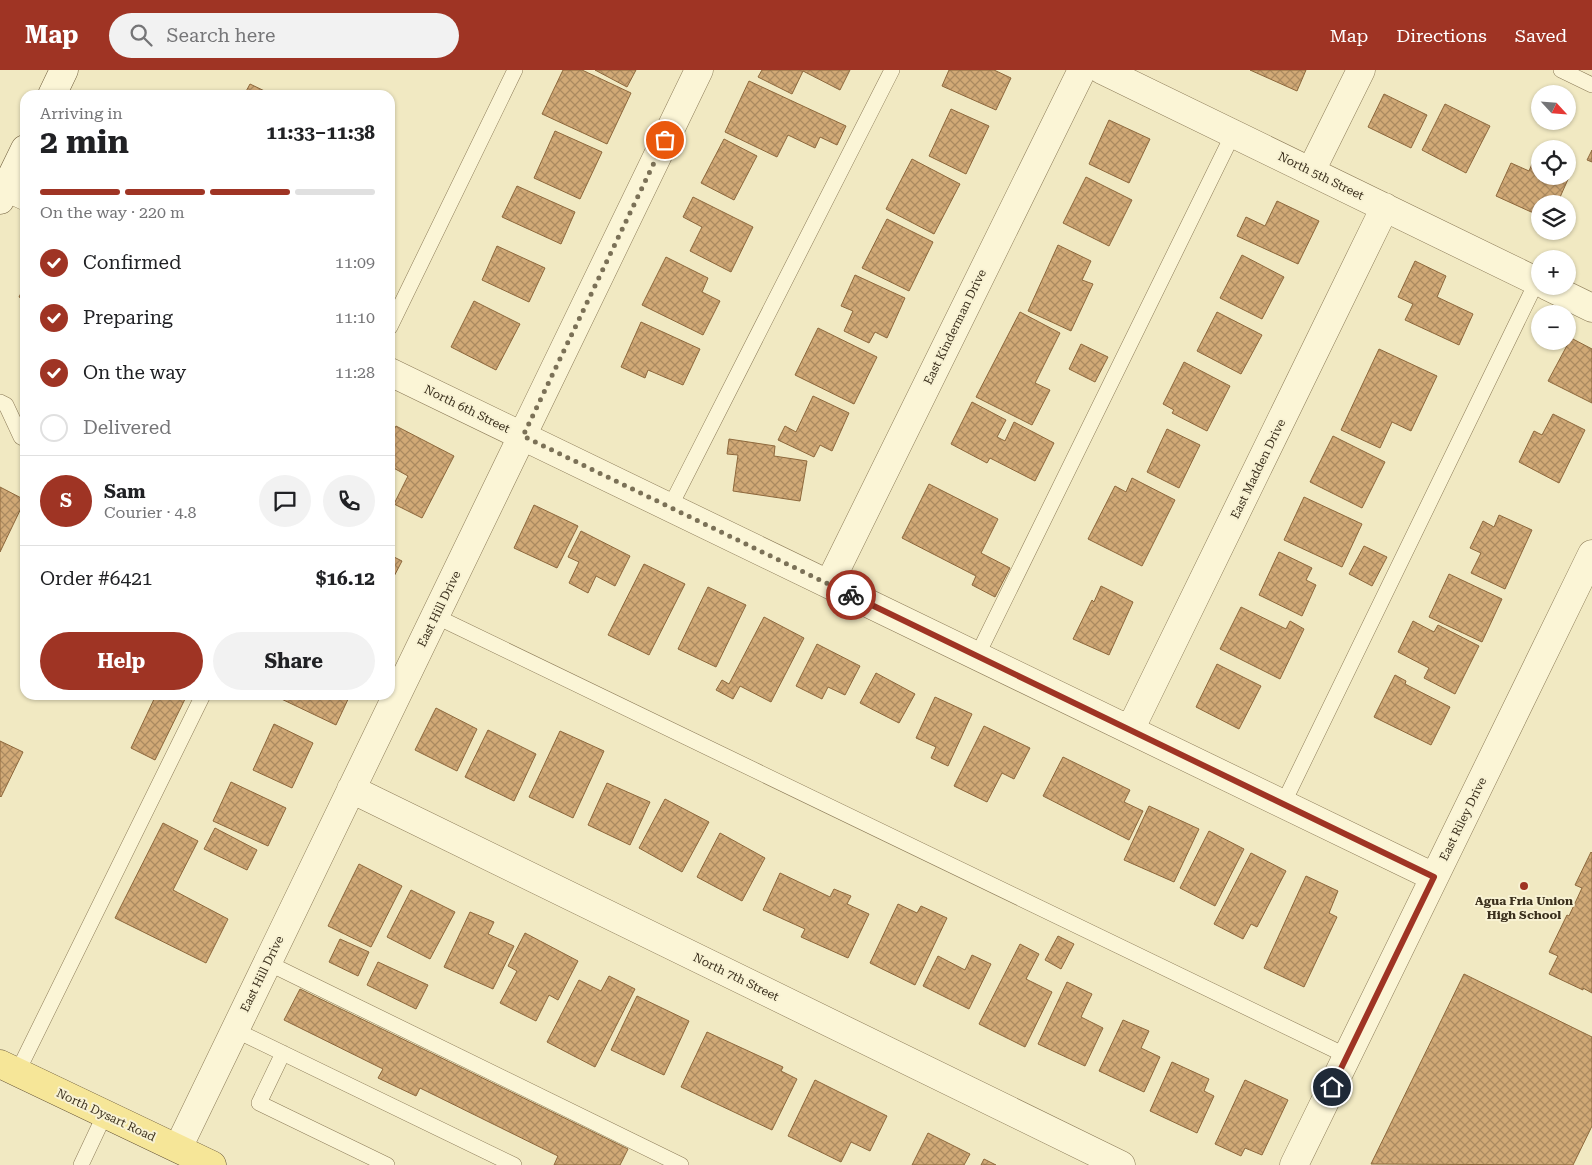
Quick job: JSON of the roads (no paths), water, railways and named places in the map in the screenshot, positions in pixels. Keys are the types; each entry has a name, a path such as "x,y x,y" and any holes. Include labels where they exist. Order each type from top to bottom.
{"main road":[{"name":"North Dysart Road","path":"8,1068 212,1165"}],"street":[{"path":"54,90 64,70"},
{"name":"East Hill Drive","path":"395,698 699,70"},
{"name":"East Kinderman Drive","path":"829,584 1082,70"},
{"name":"North 5th Street","path":"1102,70 1531,278"},
{"path":"1311,171 1361,70"},
{"path":"10,194 20,164"},
{"name":"East Madden Drive","path":"1130,730 1385,207"},
{"name":"North 5th Street","path":"1565,295 1592,308"},
{"name":"North 6th Street","path":"395,374 1434,877"},
{"name":"East Riley Drive","path":"1294,1165 1592,554"},
{"name":"East Hill Drive","path":"178,1148 394,700"},
{"name":"North 7th Street","path":"351,789 1121,1165"}],"lane":[{"path":"395,317 514,70"},
{"path":"670,507 892,70"},
{"path":"1561,70 1592,85"},
{"path":"977,656 1233,134"},
{"path":"1283,804 1535,295"},
{"path":"0,402 6,405 20,435"},
{"path":"435,616 1347,1056"},
{"path":"8,1068 200,700"},
{"path":"268,963 681,1165"},
{"path":"235,1030 514,1165"},
{"path":"283,1053 259,1104 387,1165"},
{"path":"81,1165 105,1114"}],"place":[{"name":"Agua Fria Union High School","path":"1524,886"}]}
